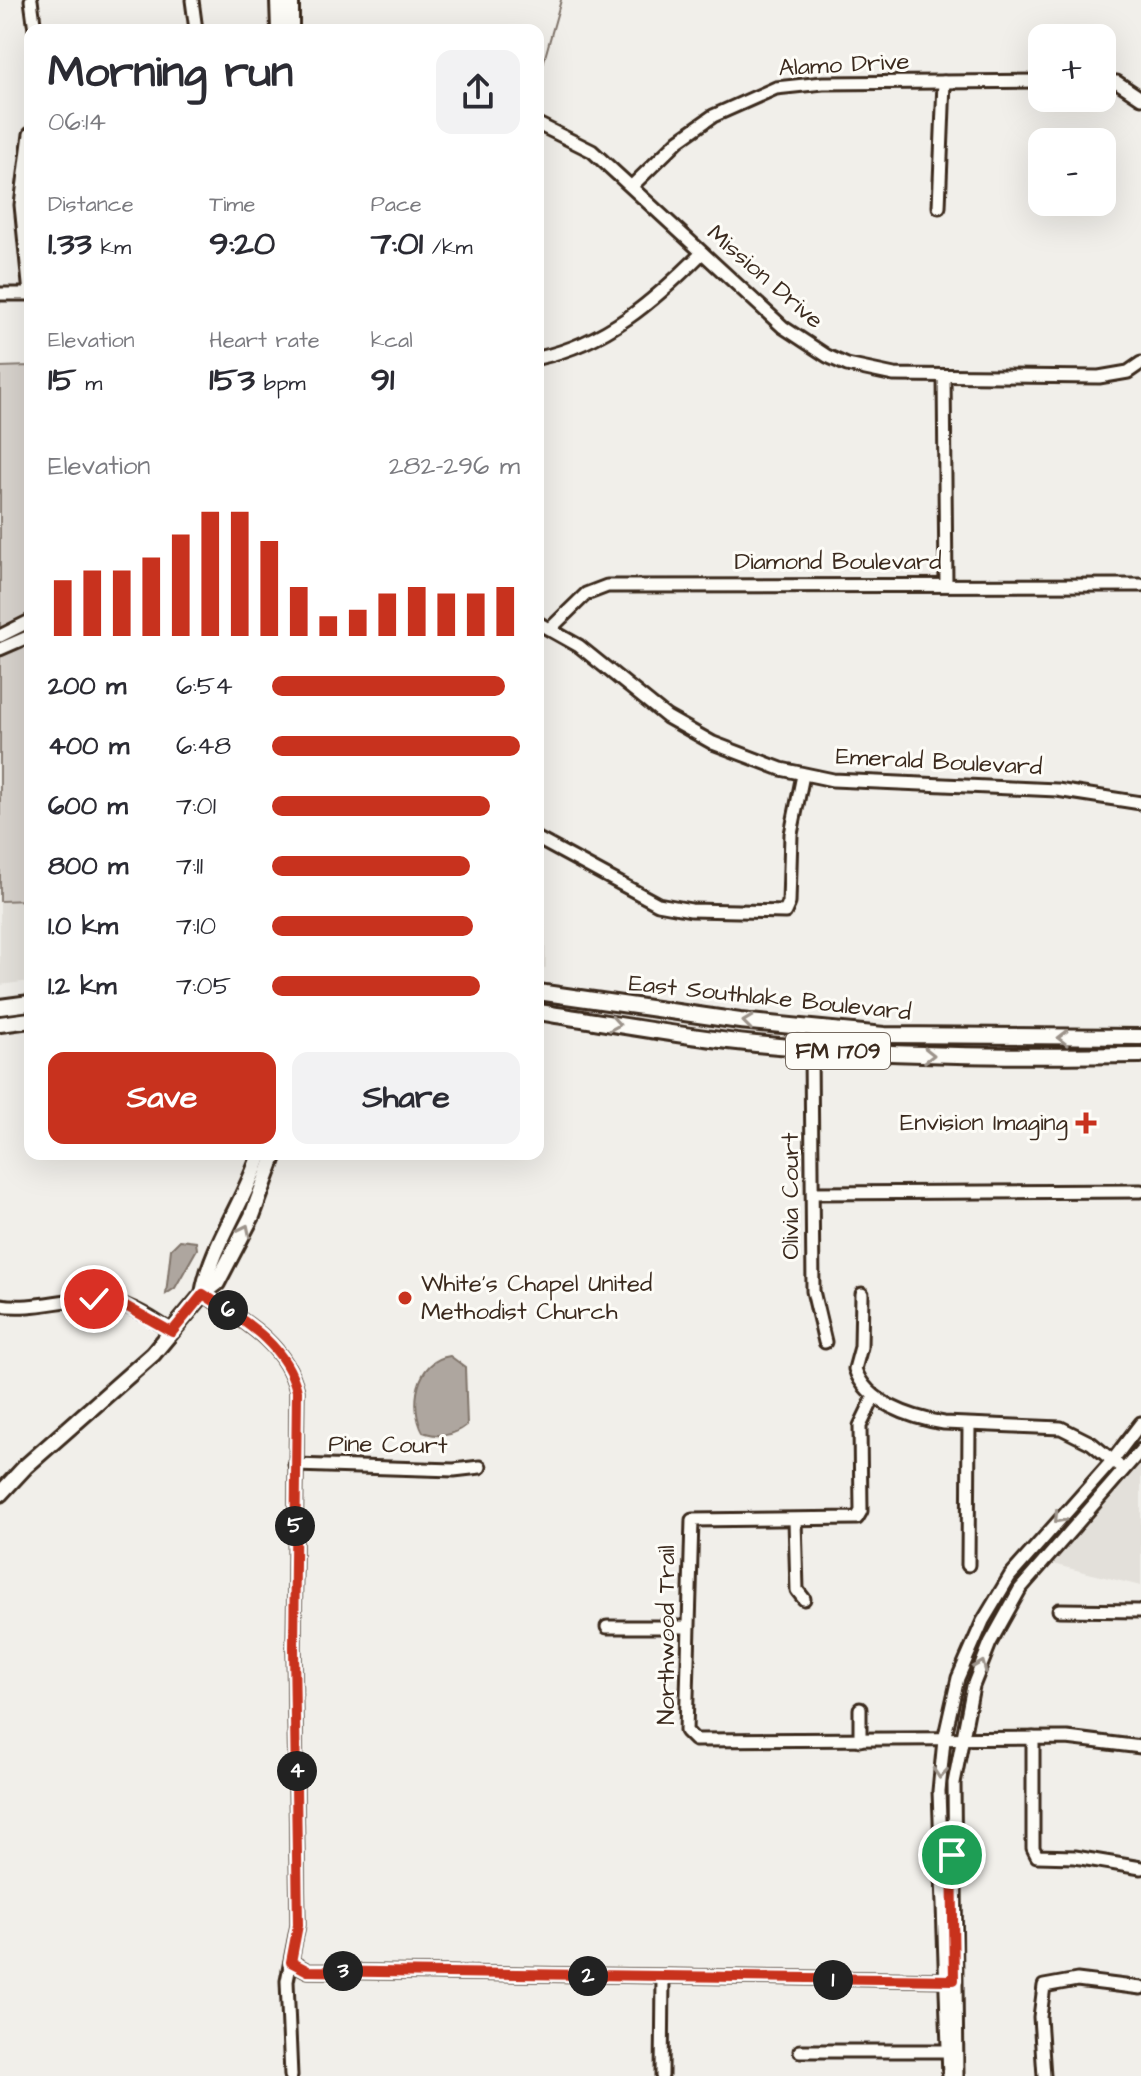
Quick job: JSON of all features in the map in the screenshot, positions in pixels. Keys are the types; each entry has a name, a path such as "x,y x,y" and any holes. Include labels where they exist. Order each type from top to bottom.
{"main road":[{"path":"278,0 279,24"},
{"path":"291,0 291,24"},
{"name":"East Southlake Boulevard","path":"544,993 740,1021 884,1035 1141,1037"},
{"path":"0,1007 24,1004"},
{"name":"East Southlake Boulevard","path":"544,1013 737,1042 811,1049 972,1056 1141,1055"},
{"path":"0,1024 24,1021"},
{"path":"811,1049 828,1037 884,1035"},
{"path":"203,1294 206,1276 239,1210 258,1160"},
{"path":"0,1494 26,1466 153,1354 203,1294 217,1283 238,1244 273,1160"}],"street":[{"path":"31,0 34,24"},
{"path":"192,0 195,24"},
{"name":"Alamo Drive","path":"632,186 679,140 713,116 741,100 776,88 823,83 1028,81"},
{"path":"939,207 944,82"},
{"path":"1116,82 1138,95"},
{"name":"Mission Drive","path":"544,127 592,151 783,327 827,356 894,375 1099,377 1128,372 1141,363"},
{"path":"24,181 21,205 24,235"},
{"path":"544,356 577,346 624,323 655,300 702,253"},
{"path":"0,294 24,294"},
{"path":"944,376 946,584"},
{"name":"Diamond Boulevard","path":"550,629 586,594 607,586 1141,585"},
{"path":"0,636 24,624"},
{"name":"Emerald Boulevard","path":"544,626 579,646 667,717 697,735 757,761 803,775 895,785 1057,790 1141,803"},
{"path":"0,649 24,639"},
{"path":"544,842 658,904 691,910 785,912 789,903 791,834 803,775"},
{"name":"Olivia Court","path":"811,1049 813,1291 825,1342"},
{"path":"813,1193 1141,1191"},
{"path":"203,1294 270,1342 288,1365 297,1391 298,1925 287,1981 291,2076"},
{"path":"862,1294 861,1347 855,1369 874,1397 926,1420 969,1425 1044,1425 1061,1428 1091,1443 1124,1470"},
{"path":"0,1305 32,1308 94,1299 124,1305 172,1332"},
{"name":"Northwood Trail","path":"874,1397 860,1426 861,1511 857,1518 692,1520 686,1731 695,1740 959,1741 1067,1738 1141,1747"},
{"path":"949,1900 939,1791 944,1740 958,1678 994,1600 1037,1541 1112,1461 1141,1423"},
{"path":"968,1565 969,1425"},
{"path":"949,2076 949,1900 954,1783 959,1741 973,1686 990,1643 1020,1589 1141,1450"},
{"name":"Pine Court","path":"295,1465 454,1470 480,1467"},
{"path":"795,1520 797,1590 804,1599"},
{"path":"1059,1610 1141,1611"},
{"path":"607,1627 688,1627"},
{"path":"860,1709 860,1740"},
{"path":"1033,1738 1033,1848 1037,1856 1084,1858 1141,1868"},
{"path":"291,1962 308,1971 950,1980"},
{"path":"662,2076 663,1977"},
{"path":"1044,2076 1040,2017 1044,1986 1077,1980 1141,1988"},
{"path":"800,2051 950,2050"},
{"path":"950,2050 957,2076"}],"shaded area":[{"path":"24,366 24,900 0,901 0,367"},
{"path":"24,900 24,982 0,985 0,901"},
{"path":"544,911 545,911 544,968"},
{"path":"180,1240 196,1242 197,1249 175,1288 166,1294 171,1249"},
{"path":"450,1356 465,1367 467,1425 446,1435 423,1432 417,1410 418,1386 429,1366"},
{"path":"1141,1463 1141,1586 1052,1564"}],"waterway":[{"path":"544,61 561,0"}],"place":[{"name":"Envision Imaging","path":"1086,1123"},
{"name":"White's Chapel United Methodist Church","path":"405,1298"}],"route":[{"path":"94,1299 124,1305 172,1332 203,1294 270,1342 294,1377 297,1391 294,1648 298,1925 291,1962 308,1971 954,1980 952,1855"}]}
